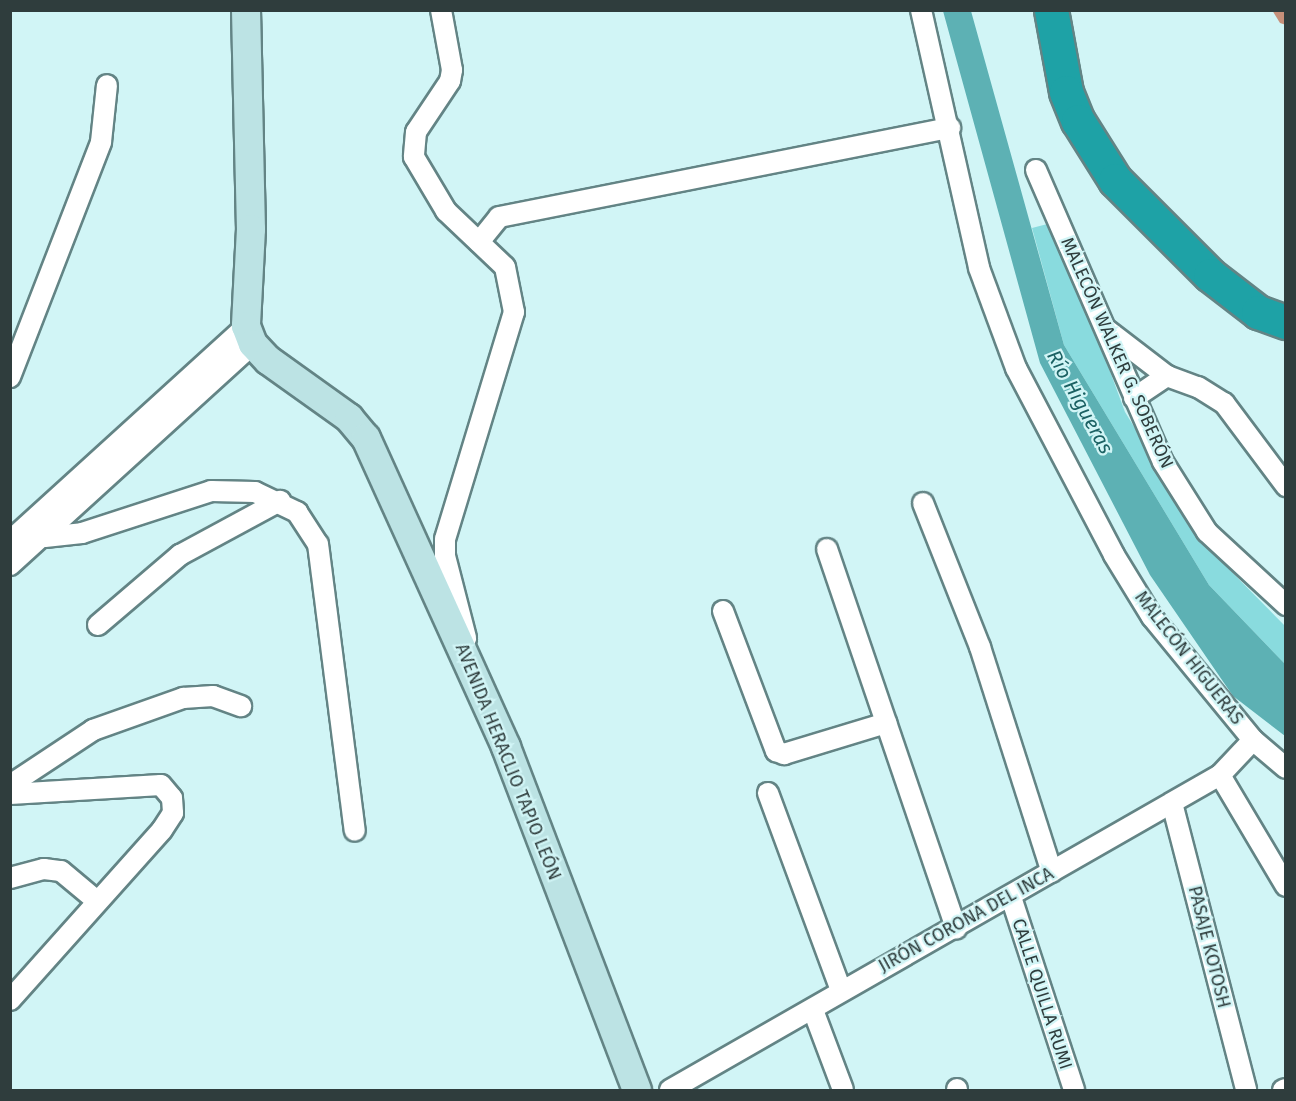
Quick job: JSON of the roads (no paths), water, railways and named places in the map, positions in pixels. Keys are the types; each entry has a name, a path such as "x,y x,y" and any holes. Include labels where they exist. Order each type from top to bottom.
{"highway":[{"path":"1051,10 1066,92 1078,121 1115,180 1210,275 1258,312 1286,322"}],"street":[{"path":"10,565 45,537 250,335 251,229 246,10"},
{"path":"441,10 452,70 450,81 416,132 414,157 446,212 505,267 514,312 445,539 445,556 472,667"},
{"name":"MALECÓN HIGUERAS","path":"921,10 950,128 979,268 1016,368 1041,408 1114,555 1152,617 1253,740 1286,768"},
{"path":"10,377 101,142 107,85"},
{"path":"479,242 499,217 950,128"},
{"name":"MALECÓN WALKER G. SOBERÓN","path":"1036,170 1163,462 1207,532 1286,605"},
{"path":"1105,329 1167,376 1198,387 1224,403 1286,486"},
{"path":"10,540 250,335"},
{"name":"AVENIDA HERACLIO TAPIO LEÓN","path":"250,335 268,360 349,418 366,438 472,667 637,1090"},
{"path":"1134,399 1167,376"},
{"path":"45,537 82,533 211,491 255,492 279,501 297,512 318,544 355,831"},
{"path":"98,625 180,555 279,501"},
{"path":"923,503 980,647 1052,872"},
{"path":"827,549 956,929"},
{"path":"723,611 776,751 784,754 886,723"},
{"path":"10,785 93,730 183,698 213,696 241,706"},
{"name":"JIRÓN CORONA DEL INCA","path":"670,1090 813,1010 841,990 956,929 1220,775 1253,740"},
{"path":"1220,775 1286,886"},
{"path":"10,794 161,785 167,789 172,798 173,813 162,830 10,1000"},
{"path":"768,794 841,990"},
{"name":"PASAJE KOTOSH","path":"1172,803 1246,1090"},
{"path":"10,878 44,869 61,871 97,900"},
{"name":"CALLE QUILLA RUMI","path":"1011,897 1074,1090"},
{"path":"813,1010 843,1090"}],"water":[{"name":"Río Higueras","path":"943,11 971,11 1064,345 1209,585 1285,664 1285,736 1233,696 1150,575 1040,363"}]}
